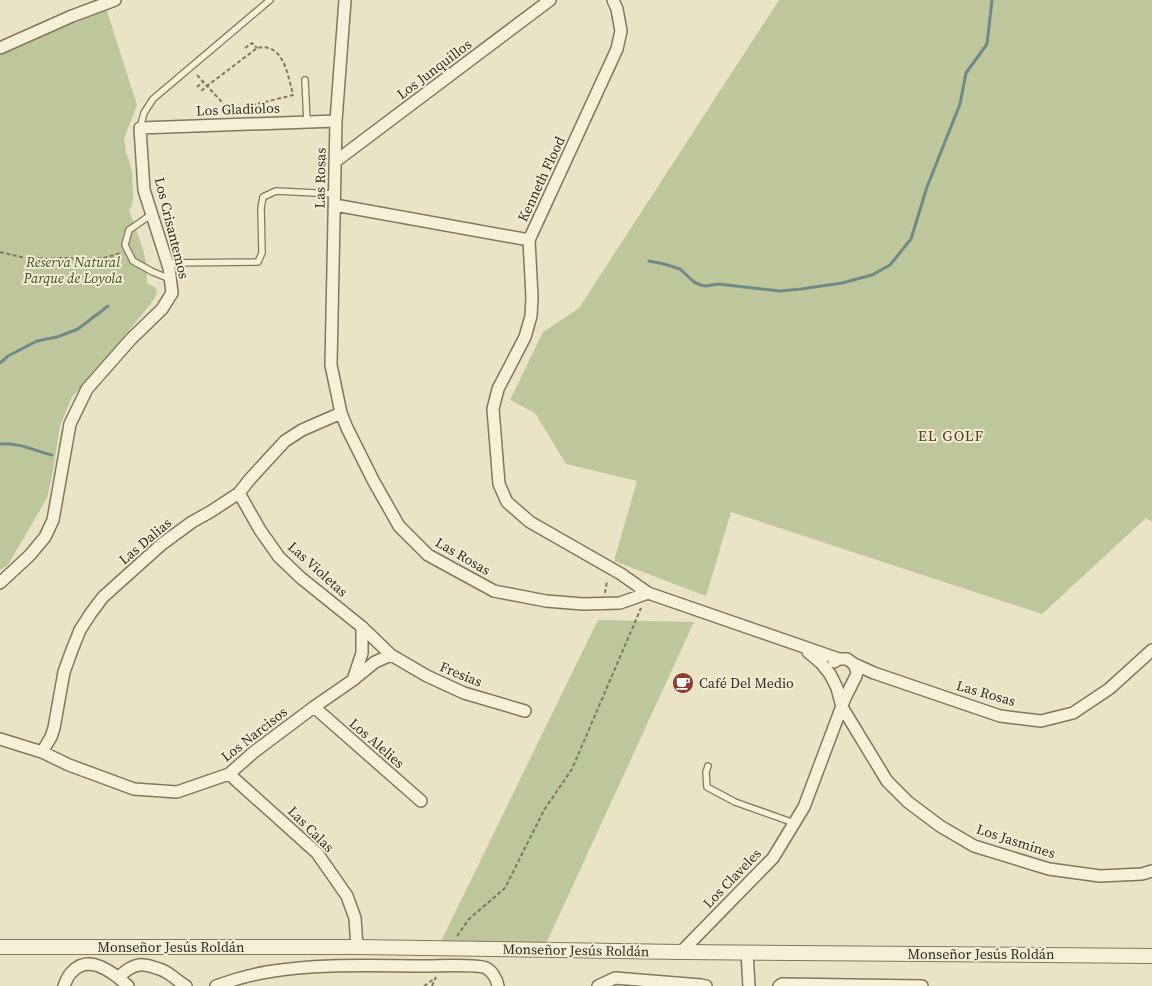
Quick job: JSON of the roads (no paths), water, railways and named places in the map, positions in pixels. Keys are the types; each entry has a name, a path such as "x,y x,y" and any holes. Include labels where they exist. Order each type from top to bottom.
{"street":[{"path":"0,48 72,16 115,0"},
{"name":"Las Rosas","path":"345,0 336,121 331,365 341,413 373,480 399,526 428,555 494,590 546,601 583,604 620,602 648,594"},
{"name":"Los Junquillos","path":"336,161 550,0"},
{"name":"Kenneth Flood","path":"613,0 618,9 621,31 617,49 529,240 532,296 531,316 525,338 498,389 493,408 499,484 508,502 530,522 621,574 648,594"},
{"name":"Los Gladiolos","path":"140,128 336,121"},
{"name":"Los Crisantemos","path":"0,582 30,555 45,537 53,520 70,424 87,389 131,339 162,309 172,293 167,262 144,190 140,128"},
{"path":"335,199 529,240"},
{"name":"Las Dalias","path":"42,752 54,728 64,672 72,650 80,630 103,597 162,544 192,522 239,493 285,441 302,430 341,413"},
{"name":"Las Violetas","path":"239,493 260,530 279,557 301,578 362,627 391,655"},
{"path":"648,594 802,648 838,659 847,659 854,664 856,672 854,680"},
{"path":"353,680 362,654 362,627"},
{"path":"802,648 821,663 837,684 846,685 866,675 874,674"},
{"name":"Las Rosas","path":"854,664 874,674 1000,716 1041,721 1073,713 1109,689 1152,650"},
{"name":"Los Narcisos","path":"0,739 42,752 69,765 134,789 177,792 229,774 254,752 353,680 374,662 391,655"},
{"name":"Fresias","path":"391,655 427,676 464,693 525,711"},
{"path":"832,678 830,669 838,659"},
{"name":"Los Jasmines","path":"832,678 842,707 887,781 908,802 940,826 974,846 1049,869 1100,876 1142,874 1152,871"},
{"name":"Los Claveles","path":"681,952 773,858 804,807 848,690 854,680"},
{"name":"Los Alelies","path":"314,707 421,800"},
{"path":"834,728 845,725 856,731"},
{"name":"Las Calas","path":"229,774 317,853 347,896 355,918 357,947"},
{"name":"Monseñor Jesús Roldán","path":"0,947 357,947 1152,956"},
{"path":"746,952 749,986"},
{"path":"64,986 70,972 86,964 97,965 119,977 128,986"},
{"path":"119,977 124,972 139,965 166,972 186,986"},
{"path":"216,986 267,972 328,966 487,968 497,979 498,986"},
{"path":"598,986 615,978 706,986"},
{"path":"779,986 782,984 922,986"}],"lane":[{"name":"Los Crisantemos","path":"140,128 144,113 153,99 270,0"},
{"path":"305,80 307,122"},
{"path":"167,262 258,262 262,253 261,208 263,197 276,191 335,199"},
{"path":"152,214 129,230 125,245 133,261 170,279"},
{"path":"708,766 706,772 707,786 735,802 794,824"},
{"path":"441,966 447,949"}],"waterway":[{"path":"649,261 680,269 694,282 701,285 718,284 780,291 842,283 872,275 890,265 911,239 927,187 960,104 966,73 987,44 992,0"},
{"path":"0,363 8,356 37,341 57,337 78,329 108,306"},
{"path":"0,444 20,446 52,455"}],"place":[{"name":"Café Del Medio","path":"683,683"}],"district":[{"name":"EL GOLF","path":"951,436"}],"park label":[{"name":"Reserva Natural Parque de Loyola","path":"73,270"}]}
